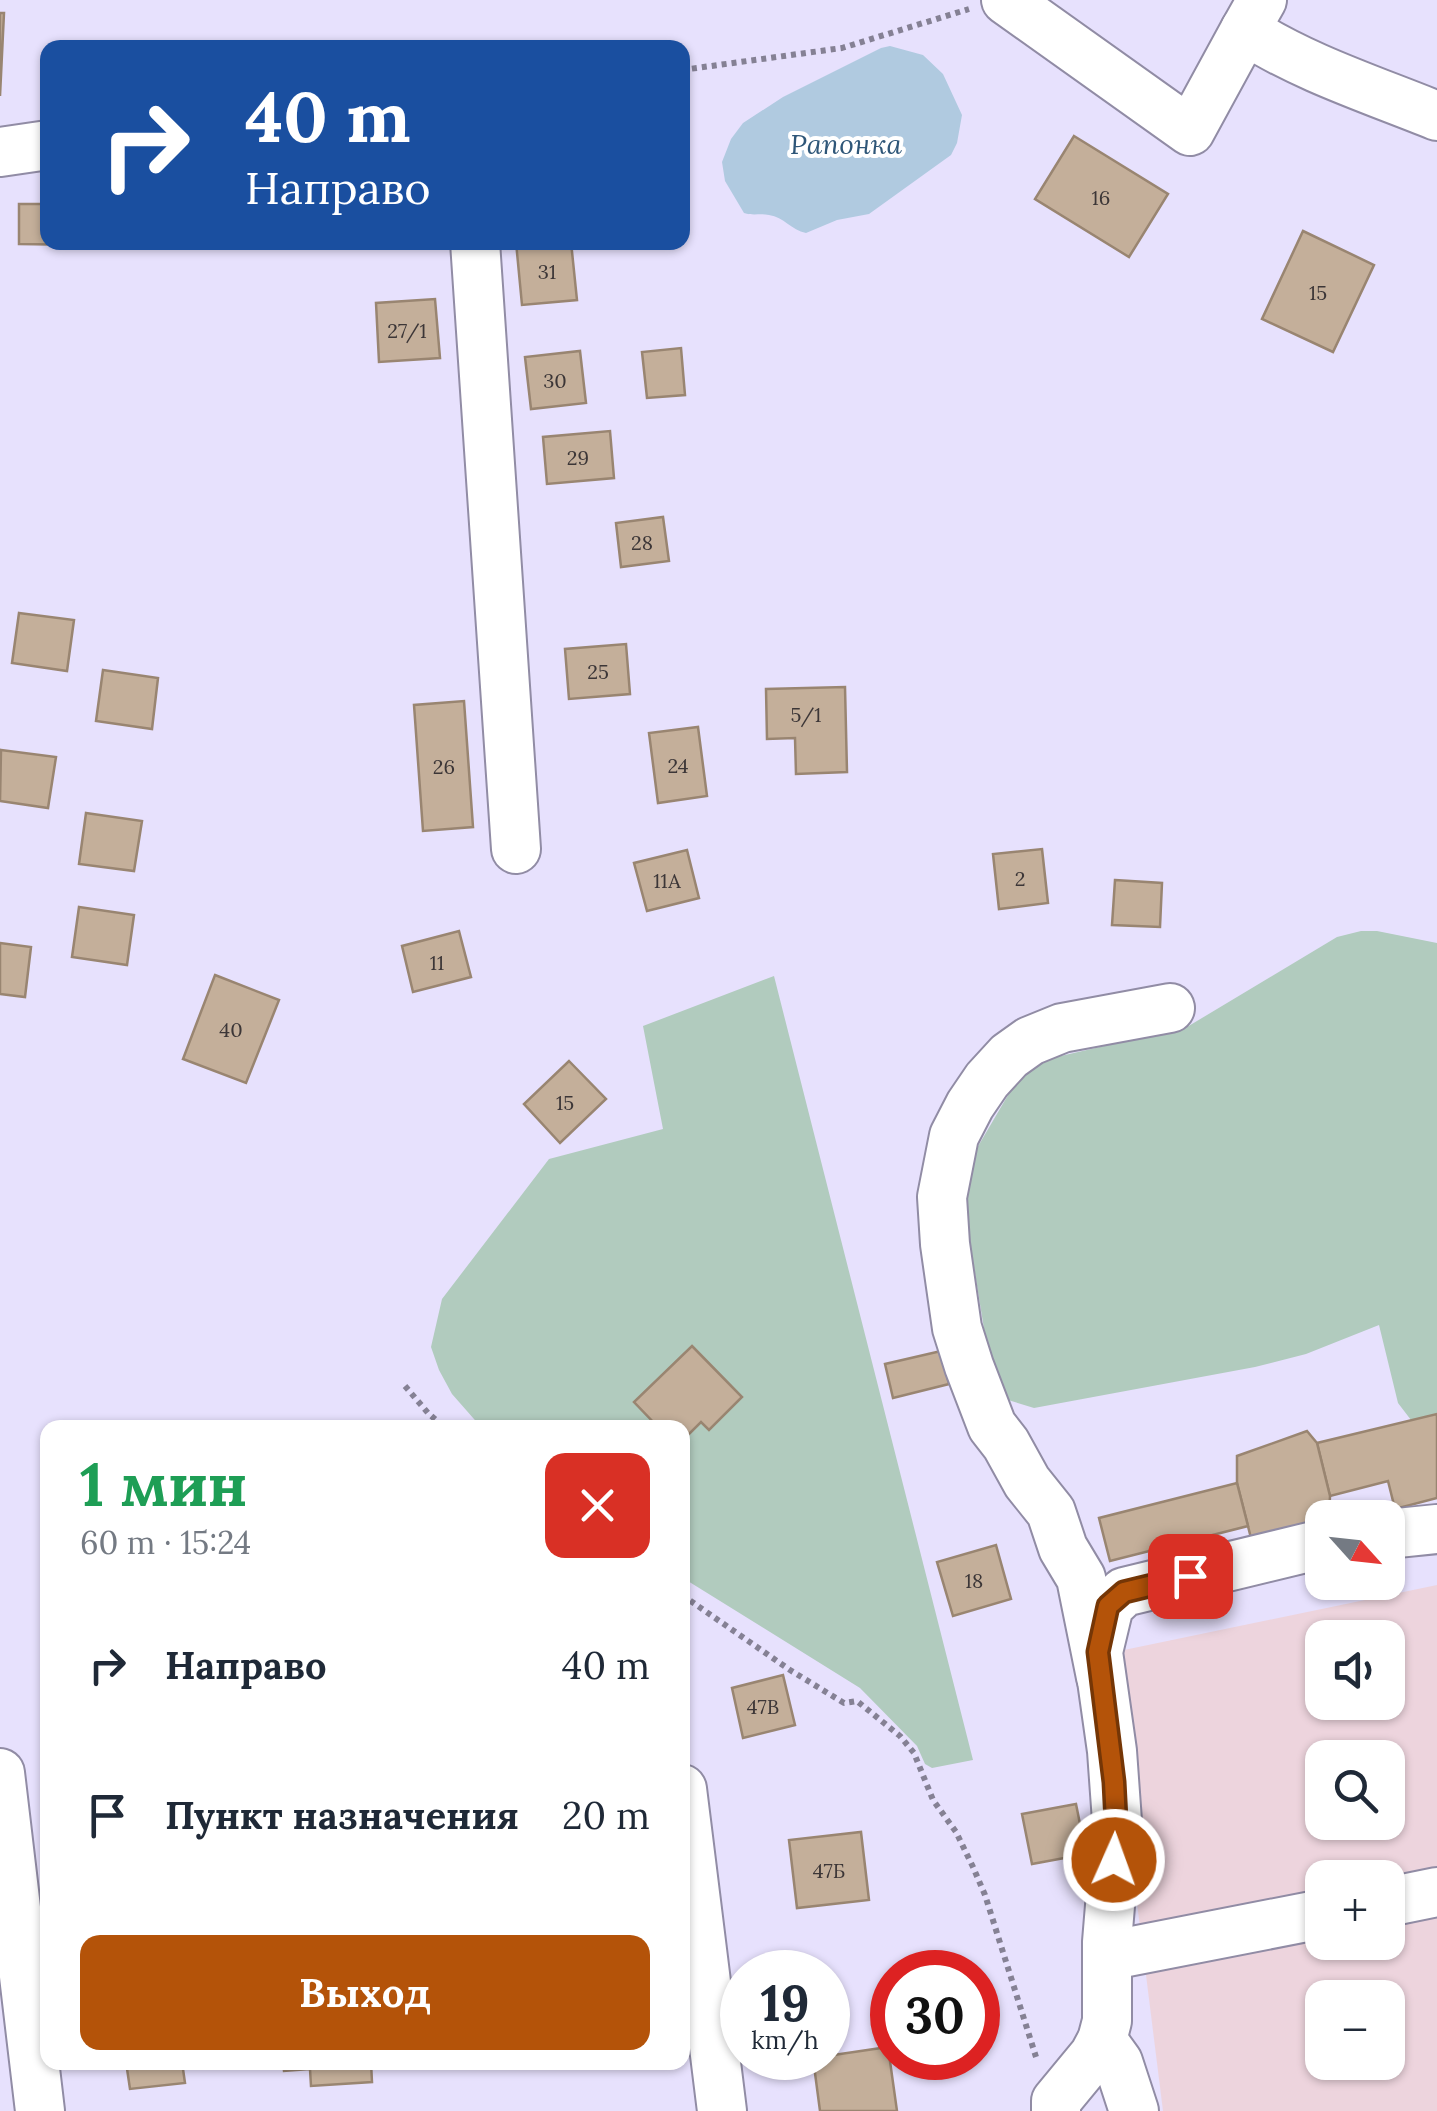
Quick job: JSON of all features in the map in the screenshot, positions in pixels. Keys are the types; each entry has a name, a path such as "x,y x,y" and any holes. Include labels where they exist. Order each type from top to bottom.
{"street":[{"path":"994,3 1190,131 1254,15"},
{"path":"1254,15 1267,44 1437,116"},
{"path":"0,152 40,145"},
{"path":"476,250 516,849"},
{"path":"1101,1677 1081,1578 1062,1548 1051,1512 1026,1482 992,1426 969,1366 953,1299 942,1197 954,1136 987,1080 1009,1056 1030,1041 1062,1028 1170,1008"},
{"path":"1405,1533 1437,1530"},
{"path":"1056,2111 1056,2101 1094,2055 1107,2021 1116,1821 1112,1752 1098,1652 1108,1606 1124,1592 1305,1548"},
{"path":"0,1773 40,2111"},
{"path":"690,1853 722,2111"},
{"path":"1405,1899 1437,1892"},
{"path":"1107,1956 1305,1917"},
{"path":"1102,2040 1118,2062 1134,2111"}],"path":[{"path":"690,69 842,48 994,3"},
{"path":"405,1386 436,1420"},
{"path":"690,1600 844,1703 857,1701 900,1736 914,1754 933,1800 956,1832 980,1881 1036,2057"}],"shaded area":[{"path":"1437,1585 1437,2111 1163,2111 1136,1895 1124,1650 1365,1600 1405,1600 1405,1592"}],"green space":[{"path":"1361,931 1437,943 1437,1414 1411,1420 1398,1403 1379,1325 1306,1354 1255,1367 1034,1408 995,1396 964,1206 970,1160 1011,1090 1026,1073 1052,1058 1187,1027 1337,937"},
{"path":"774,976 973,1760 932,1768 925,1764 917,1746 860,1688 690,1582 690,1420 475,1420 452,1394 439,1370 431,1347 442,1299 549,1159 663,1129 643,1026"}],"water":[{"name":"Рапонка","path":"890,46 923,55 943,74 962,115 951,155 869,214 837,220 806,233 774,216 744,213 725,181 722,162 743,123 783,97"}],"building":[{"path":"0,13 4,13 0,96"},
{"path":"1074,136 1168,194 1129,257 1035,199"},
{"path":"19,204 40,204 40,244 19,244"},
{"path":"1303,231 1374,265 1333,352 1262,319"},
{"path":"517,250 572,250 577,300 522,305"},
{"path":"435,299 440,358 379,362 376,303"},
{"path":"681,348 685,395 647,398 642,352"},
{"path":"580,351 586,403 531,409 525,357"},
{"path":"610,431 614,478 547,484 543,437"},
{"path":"663,517 669,561 621,567 616,523"},
{"path":"19,613 74,620 67,671 12,663"},
{"path":"626,644 630,694 569,699 565,649"},
{"path":"103,670 158,678 152,729 96,721"},
{"path":"845,687 847,772 796,774 795,738 767,739 766,689"},
{"path":"464,701 473,827 423,831 414,705"},
{"path":"698,727 707,796 658,803 649,733"},
{"path":"1,750 56,757 48,808 0,801"},
{"path":"86,813 142,821 134,871 79,864"},
{"path":"1042,849 1048,903 999,909 993,854"},
{"path":"687,850 699,898 647,911 634,863"},
{"path":"1115,880 1162,883 1160,927 1112,925"},
{"path":"79,907 134,915 127,965 72,957"},
{"path":"459,931 471,977 413,992 402,946"},
{"path":"0,943 31,947 25,997 0,994"},
{"path":"215,975 279,1000 246,1083 183,1059"},
{"path":"569,1061 606,1099 560,1143 524,1104"},
{"path":"692,1346 742,1397 709,1430 701,1422 690,1433 690,1420 651,1420 634,1402"},
{"path":"941,1351 949,1384 893,1398 885,1364"},
{"path":"1437,1414 1437,1498 1405,1506 1405,1500 1393,1500 1388,1481 1330,1496 1317,1443"},
{"path":"1307,1431 1317,1443 1330,1500 1305,1500 1305,1530 1252,1542 1237,1483 1237,1456"},
{"path":"1237,1483 1248,1526 1110,1561 1099,1518"},
{"path":"996,1545 1011,1599 953,1616 937,1562"},
{"path":"783,1675 795,1725 743,1738 732,1688"},
{"path":"1076,1804 1086,1854 1032,1864 1022,1814"},
{"path":"861,1832 869,1900 797,1908 789,1840"},
{"path":"870,2050 870,2080 893,2080 897,2111 820,2111 816,2080 850,2080 850,2053"},
{"path":"127,2070 183,2070 185,2083 130,2089"},
{"path":"310,2070 371,2070 372,2082 311,2086"}],"route":[{"path":"1114,1860 1112,1752 1098,1652 1108,1606 1124,1592 1190,1576"}]}
